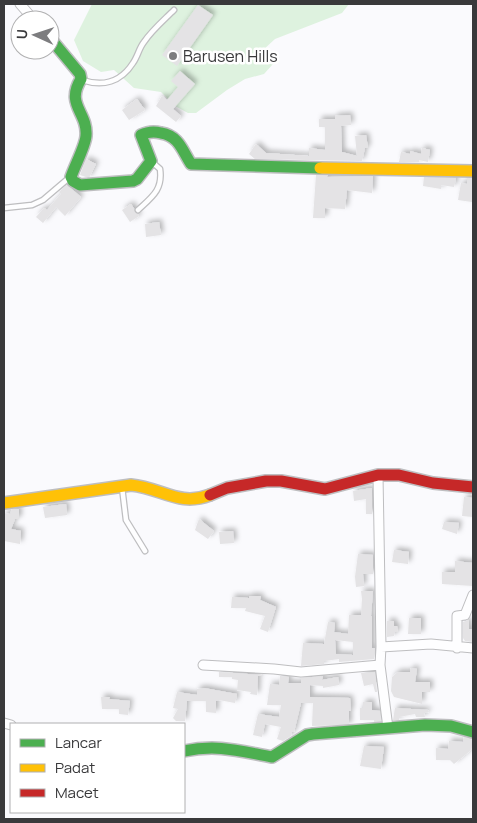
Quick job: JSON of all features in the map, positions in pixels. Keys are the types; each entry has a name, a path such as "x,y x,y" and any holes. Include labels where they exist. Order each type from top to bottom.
{"street":[{"path":"60,50 80,74 81,80 76,87 74,99 87,130 71,177 76,184 92,186 137,178 151,161 151,156 142,140 141,135 145,132 170,135 176,139 185,156 192,164 202,166 473,172"},
{"path":"378,475 380,665 388,728"},
{"path":"4,504 122,485 142,486 193,500 227,488 266,481 288,482 325,489 378,475 400,475 433,483 473,487"},
{"path":"457,648 457,616 465,615 473,595"},
{"path":"381,646 431,644 457,648 473,648"},
{"path":"203,665 300,672 380,665"},
{"path":"185,751 203,747 219,747 272,757 308,735 434,726 461,727 473,732"}],"lane":[{"path":"81,80 94,84 110,82 125,73 134,62 144,42 174,10"},
{"path":"138,210 157,192 159,186 160,169 151,161"},
{"path":"4,208 32,205 43,200 71,177"},
{"path":"122,485 126,520 145,551"}],"green space":[{"name":"Barusen Hills","path":"92,4 349,4 342,13 275,39 262,51 273,64 264,74 245,79 196,113 188,113 175,106 161,92 134,88 114,70 101,72 83,61 74,40"}],"building":[{"path":"198,5 213,15 177,66 162,55"},
{"path":"180,71 195,84 173,109 181,116 176,122 156,106 162,96 167,100 178,87 171,81"},
{"path":"137,99 145,110 129,120 122,110"},
{"path":"350,115 351,125 341,126 342,152 357,156 355,136 366,135 368,148 365,148 362,161 255,159 249,154 256,144 266,153 309,156 309,148 325,150 325,127 319,127 319,119 335,119 335,116"},
{"path":"422,148 430,150 428,162 419,160 419,162 399,162 401,152 410,154 410,151 421,154"},
{"path":"86,159 96,164 89,178 80,175"},
{"path":"316,175 328,175 327,177 373,176 372,193 347,190 345,209 325,208 325,218 313,218"},
{"path":"424,177 456,178 454,187 441,185 441,189 423,186"},
{"path":"467,178 473,178 472,202 458,200 461,183 467,184"},
{"path":"67,185 81,197 65,216 56,207 43,223 36,217 44,208 47,210 61,194 59,192"},
{"path":"131,204 139,216 130,222 122,210"},
{"path":"159,222 161,235 146,237 145,224"},
{"path":"372,488 372,514 366,514 366,499 354,501 353,491"},
{"path":"464,497 473,498 473,517 462,516"},
{"path":"66,504 67,515 45,518 43,507"},
{"path":"12,509 19,509 19,519 15,519 11,529 21,531 20,544 4,541 4,513 10,514"},
{"path":"199,519 214,531 208,539 195,530"},
{"path":"444,522 459,523 457,534 442,529"},
{"path":"233,531 234,543 220,544 219,532"},
{"path":"394,550 409,552 408,564 392,562"},
{"path":"358,554 373,555 373,574 363,574 364,586 356,587 355,577"},
{"path":"455,561 473,563 473,586 442,584 442,572 455,572"},
{"path":"361,591 373,591 371,616 372,648 375,648 374,659 339,662 339,659 324,661 324,664 301,666 303,643 324,644 328,622 335,623 334,632 348,634 349,615 361,615","holes":["335,640 353,642 353,655 336,654"]},
{"path":"249,596 261,596 260,600 276,607 268,632 260,629 265,616 245,611 246,608 231,608 232,597 249,598"},
{"path":"409,618 421,618 421,634 408,634"},
{"path":"469,620 469,629 472,629 472,642 465,641 463,638 463,622"},
{"path":"387,621 394,621 394,626 397,626 398,632 395,632 394,636 387,637"},
{"path":"411,668 417,669 415,682 430,682 430,692 422,692 422,704 394,697 391,691 392,677 398,672 410,672"},
{"path":"219,672 262,675 258,676 257,695 237,690 238,680 232,679 232,677 219,677"},
{"path":"375,672 377,692 375,692 373,684 364,686 361,673"},
{"path":"280,676 289,677 288,683 301,683 301,678 323,676 322,680 338,677 339,685 323,688 323,686 310,685 310,697 350,698 349,725 312,726 313,703 301,703 294,732 292,732 291,736 283,741 277,739 281,727 265,724 262,737 253,735 258,714 279,717 281,705 267,705 270,684 279,685"},
{"path":"204,688 237,694 235,703 216,701 216,713 206,712 206,701 187,701 185,721 176,721 173,718 178,709 173,708 177,692 197,695 197,689"},
{"path":"101,697 130,701 128,715 119,714 119,709 102,709"},
{"path":"363,702 372,702 372,710 380,711 381,722 360,720 360,708 363,708"},
{"path":"395,708 428,710 429,712 424,713 425,717 416,717 415,714 399,717 399,720 393,720"},
{"path":"464,737 473,739 471,750 454,764 450,760 436,760 436,748 448,749 449,741 463,742"},
{"path":"364,746 384,747 381,769 360,766"}],"traffic: fast":[{"path":"60,50 80,74 81,79 75,96 86,128 86,136 71,177 73,181 80,185 133,181 137,179 151,161 141,135 151,132 161,133 176,140 191,164 320,168"},
{"path":"185,751 218,748 272,757 307,735 313,734 425,725 451,726 473,732"}],"traffic: slow":[{"path":"320,168 473,171"},
{"path":"4,503 131,485 180,498 189,499 210,495"}],"traffic: jam":[{"path":"210,495 227,488 266,481 281,481 325,489 378,475 399,475 433,483 473,487"}],"place":[{"name":"Barusen Hills","path":"173,56"}]}
